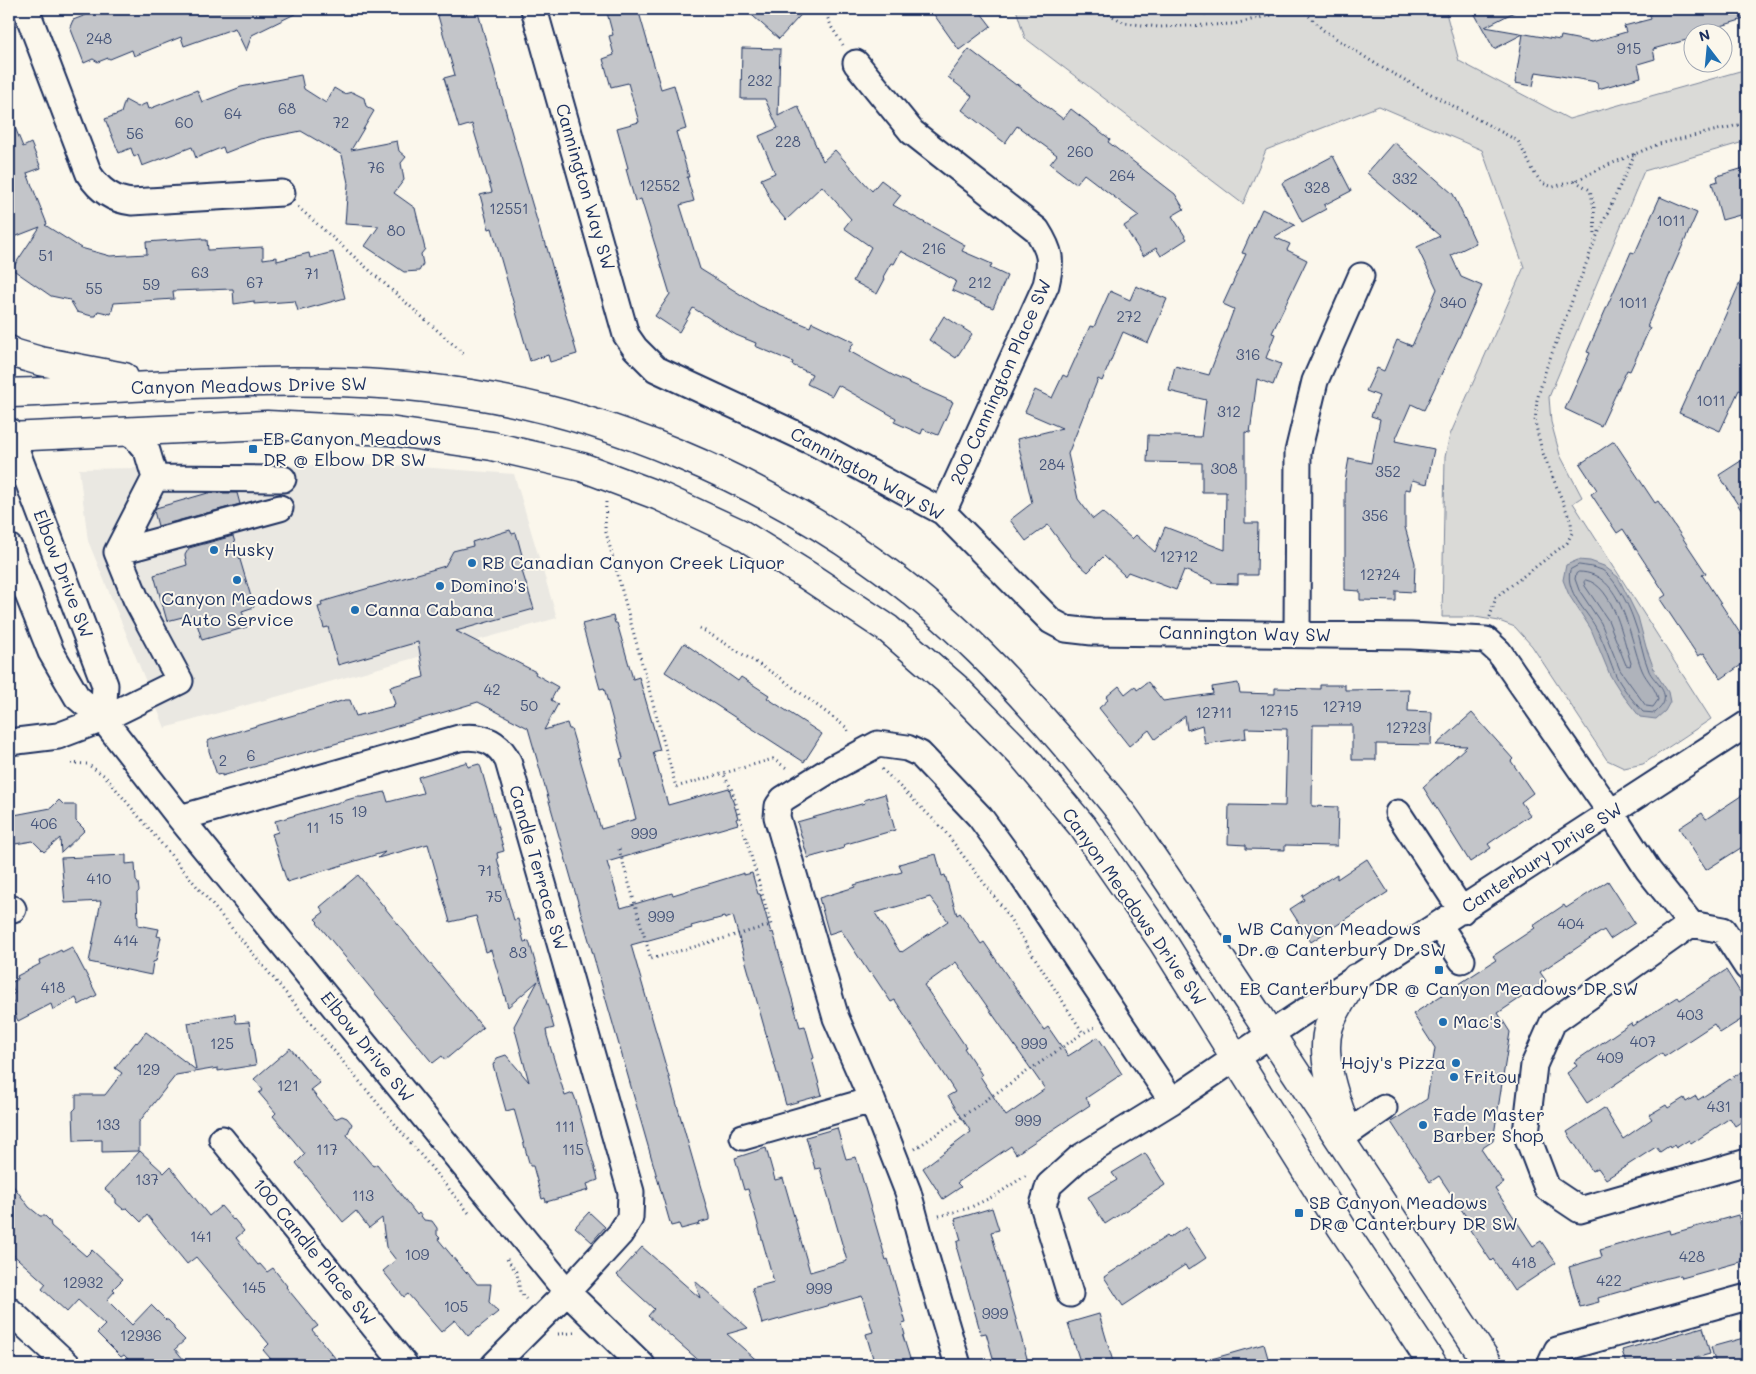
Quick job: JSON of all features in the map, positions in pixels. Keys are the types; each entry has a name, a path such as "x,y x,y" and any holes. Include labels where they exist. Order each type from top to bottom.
{"main road":[{"path":"9,350 40,361 169,386"},
{"name":"Canyon Meadows Drive SW","path":"9,393 278,382 378,384 479,395 545,409 634,436 723,474 795,511 870,559 930,607 990,661 1057,735 1125,817 1489,1365"},
{"name":"Canyon Meadows Drive SW","path":"9,435 266,425 389,431 492,446 582,467 659,496 739,533 808,576 888,629 955,687 1022,755 1083,827 1163,942 1342,1228 1433,1365"},
{"path":"1356,978 1339,1004 1329,1026 1326,1044 1332,1088 1361,1170"}],"street":[{"path":"26,9 89,174 104,192 113,197 132,202 282,193"},
{"name":"Cannington Way SW","path":"534,9 626,335 635,348 656,369 815,443 943,512 1051,621 1066,629 1092,632 1411,636 1486,640"},
{"name":"200 Cannington Place SW","path":"856,63 916,136 1037,230 1044,240 1051,260 1046,285 943,512"},
{"path":"1297,634 1298,452 1315,381 1361,276"},
{"path":"9,742 58,736 103,719 180,681 136,599 117,552 154,478 147,451 130,431"},
{"name":"Elbow Drive SW","path":"9,435 106,685 103,719"},
{"path":"154,478 283,479"},
{"path":"117,552 280,508"},
{"name":"Elbow Drive SW","path":"9,547 51,652 77,696 103,719 180,818 567,1292 642,1365"},
{"path":"1486,640 1499,652 1612,813 1648,870 1691,924 1723,930 1747,967"},
{"name":"Canterbury Drive SW","path":"1070,1294 1043,1205 1049,1184 1080,1158 1172,1102 1356,978 1462,911 1747,724"},
{"name":"Candle Terrace SW","path":"180,818 459,738 471,736 489,740 504,753 508,761 631,1192 630,1218 620,1234 567,1292 494,1365"},
{"path":"958,1365 908,1192 872,1100 836,1018 777,818 778,806 783,798 878,744 901,746 920,754 980,817 1010,858 1172,1102"},
{"path":"1398,813 1462,911"},
{"path":"1691,924 1553,1022 1534,1065 1526,1133 1547,1188 1580,1210 1747,1162"},
{"path":"1439,925 1462,960"},
{"path":"742,1137 872,1100"},
{"path":"1348,1133 1384,1108"},
{"name":"100 Candle Place SW","path":"222,1139 405,1365"},
{"path":"1552,1365 1550,1363 1557,1350 1747,1297"},
{"path":"9,1310 68,1365"}],"path":[{"path":"824,9 832,28 856,63"},
{"path":"1100,9 1125,23 1160,27 1234,24 1297,9"},
{"path":"1302,9 1323,30 1379,66 1518,141 1535,174 1542,183 1553,186 1575,181 1659,144 1747,123"},
{"path":"1486,640 1488,622 1496,597 1567,543 1572,533 1571,522 1542,451 1535,422 1536,408 1546,368 1596,238 1635,153"},
{"path":"1575,181 1590,190 1594,206 1596,238"},
{"path":"282,193 464,354"},
{"path":"607,494 605,529 676,787 772,759 792,773"},
{"path":"700,628 778,676 847,728 850,734 848,740"},
{"path":"71,763 87,764 105,776 471,1216"},
{"path":"882,768 943,829 985,884 1003,908 1083,1033"},
{"path":"619,848 651,959 771,925 732,790 723,773"},
{"path":"908,1153 1083,1033 1101,1024"},
{"path":"938,1216 969,1208 996,1195 1036,1169"},
{"path":"503,1254 517,1273 520,1292 556,1334 573,1332 582,1336"}],"shaded area":[{"path":"1016,9 1194,9 1205,15 1226,9 1445,9 1459,61 1569,119 1747,69 1747,141 1644,171 1549,397 1551,422 1560,455 1582,497 1573,503 1711,719 1643,764 1624,768 1607,760 1532,646 1515,627 1499,621 1475,617 1442,617 1445,457 1450,435 1524,267 1482,150 1379,106 1266,150 1243,204 1025,38"},
{"path":"379,464 514,474 557,618 165,728 88,541 79,469"}],"water":[{"path":"1578,560 1590,561 1604,566 1618,577 1638,617 1655,672 1668,692 1670,702 1665,711 1656,719 1640,717 1622,694 1610,675 1591,629 1569,595 1563,580 1566,565"}],"building":[{"path":"84,9 305,9 252,35 246,51 235,28 184,46 181,37 134,56 132,50 110,59 98,62 93,59 84,63 70,27 73,20 86,15"},
{"path":"436,9 477,9 577,354 550,362 548,355 530,361 492,228 489,229 480,195 492,192 472,124 459,128 444,78 455,75"},
{"path":"606,9 638,9 661,89 674,85 686,129 676,132 694,201 680,205 700,269 759,306 810,327 812,322 854,342 849,351 896,377 953,402 938,435 923,429 921,434 894,422 896,418 838,385 832,396 807,384 812,374 792,365 793,362 755,346 756,343 736,335 693,308 679,332 655,316 670,294 641,199 635,201 626,169 628,168 617,128 639,122 628,83 611,87 603,59 614,55 609,36 613,35"},
{"path":"745,9 806,9 779,39"},
{"path":"930,9 978,9 991,26 959,50"},
{"path":"1472,9 1520,9 1485,27 1560,40 1561,36 1592,42 1626,32 1624,26 1651,19 1648,9 1747,9 1747,18 1734,22 1684,22 1684,41 1653,49 1655,59 1638,64 1641,77 1598,89 1597,82 1536,72 1533,86 1515,83 1523,34 1494,49"},
{"path":"742,48 780,49 778,116 798,106 823,161 835,150 872,191 881,180 901,195 893,205 965,245 962,251 992,264 990,268 1007,276 993,308 952,290 956,281 901,251 894,264 891,263 883,277 885,279 877,294 853,281 871,247 844,228 851,219 822,186 786,220 773,205 761,179 775,173 759,136 778,128 765,99 741,99"},
{"path":"969,49 1063,119 1071,109 1110,139 1108,142 1175,194 1184,209 1172,216 1187,239 1161,256 1156,248 1143,256 1124,226 1139,216 1084,174 1076,184 1050,164 1057,155 1017,126 1005,143 962,110 972,96 948,77"},
{"path":"301,75 304,89 326,103 334,88 344,94 352,92 364,98 366,106 374,111 351,150 397,141 399,151 406,157 401,163 404,180 394,193 415,208 425,249 421,254 423,264 419,271 404,272 365,246 379,226 345,224 348,183 342,155 301,131 261,139 225,153 223,147 196,158 192,147 142,166 138,155 134,157 131,148 119,153 105,119 121,113 125,100 138,107 147,103 149,109 197,90 202,102 241,87"},
{"path":"9,115 23,147 31,143 41,168 27,173 47,224 45,225 81,248 110,256 147,254 146,242 202,238 202,240 207,240 208,250 263,247 263,259 277,257 277,261 309,253 310,258 333,252 345,298 298,311 295,301 254,304 254,301 234,304 233,289 173,291 174,299 114,303 111,314 98,311 96,316 92,316 77,312 70,300 51,296 12,269 40,227 9,239"},
{"path":"1394,142 1453,194 1476,243 1451,255 1461,277 1482,286 1424,410 1411,404 1395,441 1434,449 1427,484 1412,480 1410,490 1405,489 1405,527 1415,563 1414,592 1396,591 1396,601 1360,600 1360,591 1345,590 1345,481 1349,458 1371,463 1380,419 1371,416 1379,396 1366,391 1377,368 1384,371 1397,340 1412,346 1437,289 1417,247 1440,236 1367,173"},
{"path":"1333,156 1351,191 1324,205 1326,209 1302,222 1282,183"},
{"path":"1747,167 1747,213 1722,220 1712,183 1718,181 1717,176"},
{"path":"1660,197 1697,213 1647,326 1650,328 1630,371 1627,370 1601,426 1565,409 1590,353 1587,352 1631,252 1635,253"},
{"path":"1262,209 1295,225 1274,237 1290,244 1287,250 1307,260 1272,333 1275,334 1266,358 1281,364 1273,385 1257,379 1250,433 1245,432 1245,523 1258,523 1257,575 1238,575 1238,584 1212,583 1212,581 1184,570 1176,590 1128,572 1125,576 1104,556 1088,572 1073,559 1048,525 1026,541 1010,520 1032,503 1017,439 1062,428 1025,412 1035,390 1052,398 1063,375 1067,377 1090,326 1094,327 1110,291 1130,300 1136,286 1167,299 1148,343 1123,332 1102,381 1098,379 1068,454 1078,499 1093,519 1102,512 1132,539 1136,535 1155,552 1165,527 1225,550 1226,492 1202,492 1202,463 1147,462 1148,435 1201,437 1206,400 1169,391 1175,366 1209,375 1234,309 1223,304 1246,254 1242,253"},
{"path":"1747,267 1747,378 1742,391 1739,390 1720,431 1679,413 1698,371 1700,372"},
{"path":"944,316 972,334 956,358 929,340"},
{"path":"1614,441 1655,503 1658,501 1706,573 1702,575 1747,644 1747,661 1721,679 1704,653 1698,656 1660,599 1666,595 1623,529 1617,533 1591,494 1597,490 1580,464"},
{"path":"1747,457 1747,519 1719,475"},
{"path":"208,493 237,493 240,504 158,526 154,511 156,508"},
{"path":"510,530 512,534 516,533 526,570 522,571 534,609 456,631 536,672 535,674 558,687 551,700 558,704 544,730 567,723 569,729 571,729 601,829 636,819 620,759 623,758 604,688 600,689 582,624 613,616 615,623 617,623 633,679 639,677 660,750 653,752 668,805 729,788 738,818 736,819 738,824 607,862 621,908 672,893 673,895 744,873 744,875 752,873 771,933 773,932 800,1027 805,1026 814,1058 812,1059 822,1095 786,1105 733,916 691,926 692,928 631,945 709,1216 709,1220 681,1229 679,1224 671,1226 528,728 478,702 222,776 222,774 217,775 209,751 208,741 212,739 345,700 350,700 356,716 394,706 390,687 424,677 418,642 338,665 328,627 324,628 318,607 322,606 321,602 445,566 453,551 473,546 472,542"},
{"path":"233,536 254,607 242,611 247,627 202,640 194,614 167,621 154,575 187,565 185,555 189,548"},
{"path":"684,643 738,681 741,677 769,695 767,698 822,734 804,762 665,672"},
{"path":"1148,682 1163,701 1213,694 1212,687 1238,683 1240,693 1275,694 1275,688 1320,689 1320,685 1345,685 1345,690 1409,689 1408,711 1432,712 1431,745 1376,744 1376,760 1352,760 1352,725 1313,725 1312,806 1338,807 1337,846 1285,845 1285,850 1246,849 1246,845 1228,844 1229,805 1285,806 1287,729 1245,728 1246,738 1205,744 1202,725 1187,730 1185,716 1155,739 1149,730 1129,746 1099,708 1108,700 1106,697 1119,686 1125,694 1135,686 1137,690"},
{"path":"1472,713 1513,759 1511,761 1533,793 1521,802 1530,815 1488,844 1491,848 1470,862 1423,787 1467,746 1436,745"},
{"path":"467,762 468,767 479,764 481,768 504,851 497,853 497,858 506,892 514,920 518,919 524,942 529,941 554,1028 546,1030 547,1036 565,1096 573,1093 575,1098 598,1180 587,1184 589,1190 546,1202 545,1198 542,1199 533,1166 530,1166 514,1109 506,1111 493,1065 497,1058 506,1055 529,1082 514,1026 538,981 508,1007 491,950 486,952 476,916 450,922 428,844 378,858 385,852 287,882 272,834 278,832 275,821 357,797 385,792 388,802 423,793 418,777"},
{"path":"1747,792 1747,844 1706,870 1679,828 1702,813 1706,819"},
{"path":"885,794 895,830 843,845 844,848 808,858 797,822 865,803 864,800"},
{"path":"59,800 64,805 76,805 76,821 85,830 61,853 60,838 44,852 33,841 9,845 9,816 51,808"},
{"path":"936,854 942,876 945,875 957,915 960,913 981,944 984,942 1044,1030 1048,1027 1068,1056 1098,1037 1122,1074 1086,1098 1090,1105 1016,1154 1011,1146 957,1183 961,1187 943,1199 923,1168 971,1132 948,1096 955,1092 895,1000 891,1002 871,972 869,973 841,930 829,934 819,898 855,887 854,885 902,872 899,864","holes":["930,897 948,921 900,952 875,913","956,962 1045,1089 1006,1116 980,1076 982,1075 964,1048 966,1047 924,985"]},
{"path":"126,855 126,864 135,863 136,881 139,891 137,893 138,925 159,929 157,936 161,937 151,975 89,962 101,901 65,903 61,858"},
{"path":"1367,859 1388,892 1311,942 1290,909 1304,900 1302,896 1337,874 1337,879"},
{"path":"358,875 483,1028 445,1060 442,1056 433,1063 430,1060 315,919 324,912 320,907"},
{"path":"1608,881 1635,923 1610,939 1604,930 1540,972 1546,981 1498,1013 1510,1032 1493,1141 1481,1149 1504,1183 1495,1189 1533,1246 1541,1241 1556,1263 1514,1291 1493,1259 1491,1261 1470,1230 1473,1227 1439,1176 1430,1182 1391,1122 1427,1099 1435,1048 1413,1014 1496,960 1493,956 1535,928 1533,926 1564,905 1566,908"},
{"path":"72,947 97,995 79,1005 76,998 53,1010 51,1004 18,1021 10,1005 13,1003 10,996 15,993 10,983 18,979 17,976 40,964 39,961 61,950 62,952"},
{"path":"1726,970 1747,1003 1747,1016 1720,1033 1714,1024 1664,1057 1662,1053 1587,1103 1567,1073 1577,1066 1574,1062 1631,1023 1632,1026 1678,997 1680,1000"},
{"path":"235,1014 236,1023 249,1022 256,1065 218,1071 218,1068 176,1075 139,1122 139,1151 102,1152 102,1140 74,1141 73,1111 76,1108 76,1095 105,1095 122,1073 115,1068 146,1032 196,1070 188,1023"},
{"path":"290,1048 320,1083 311,1090 335,1119 342,1116 347,1118 352,1124 347,1135 373,1166 377,1164 417,1215 419,1213 424,1220 432,1221 437,1228 437,1235 440,1238 438,1239 477,1284 491,1284 489,1302 498,1312 468,1336 455,1320 441,1332 408,1294 404,1297 383,1271 396,1260 386,1247 382,1218 369,1228 356,1211 343,1222 296,1163 305,1154 273,1116 276,1113 259,1093 263,1090 254,1079"},
{"path":"1747,1068 1747,1118 1735,1126 1730,1118 1691,1144 1689,1140 1676,1148 1674,1145 1670,1148 1669,1146 1660,1152 1656,1147 1606,1179 1598,1168 1592,1171 1567,1132 1604,1108 1623,1139 1652,1119 1649,1115 1666,1105 1668,1108 1684,1098 1686,1102 1696,1096 1698,1100"},
{"path":"837,1128 846,1159 856,1157 906,1323 902,1324 905,1335 903,1336 912,1365 875,1365 866,1334 873,1332 862,1296 762,1324 752,1288 774,1282 748,1189 744,1190 735,1158 766,1148 775,1180 783,1178 810,1272 847,1261 820,1168 815,1169 806,1137"},
{"path":"140,1151 164,1173 170,1167 209,1216 221,1206 234,1219 244,1231 236,1238 258,1265 260,1264 267,1272 273,1268 318,1326 312,1330 341,1365 276,1365 263,1350 269,1344 196,1257 187,1264 147,1215 141,1222 127,1208 123,1209 116,1203 116,1199 105,1189"},
{"path":"1145,1153 1165,1185 1105,1224 1088,1197 1117,1180 1112,1173"},
{"path":"9,1180 29,1207 40,1216 45,1216 50,1221 51,1226 86,1256 92,1250 123,1279 113,1289 115,1291 107,1300 132,1325 151,1305 174,1326 174,1329 185,1340 175,1349 188,1365 134,1365 124,1355 121,1357 97,1333 105,1325 78,1300 67,1312 42,1289 46,1284 9,1251"},
{"path":"992,1208 999,1230 991,1232 1029,1365 995,1365 986,1333 981,1334 957,1249 957,1242 961,1240 955,1219"},
{"path":"589,1212 605,1227 592,1242 575,1227"},
{"path":"1738,1215 1744,1235 1747,1235 1747,1260 1682,1278 1681,1275 1667,1278 1598,1298 1599,1302 1580,1307 1569,1267 1602,1257 1600,1250 1669,1230 1670,1234"},
{"path":"1186,1227 1206,1258 1188,1270 1185,1265 1123,1306 1104,1277 1167,1236 1169,1238"},
{"path":"642,1247 700,1298 695,1281 748,1328 727,1334 762,1365 704,1365 648,1316 654,1309 617,1275"},
{"path":"1099,1314 1114,1365 1081,1365 1068,1323"},
{"path":"1703,1327 1710,1354 1671,1365 1626,1365 1622,1350"},
{"path":"1747,1337 1747,1365 1716,1365 1711,1347"},
{"path":"1264,1344 1270,1365 1209,1365 1208,1360"}],"place":[{"name":"EB Canyon Meadows DR @ Elbow DR SW","path":"253,449"},
{"name":"Husky","path":"214,550"},
{"name":"RB Canadian Canyon Creek Liquor","path":"472,563"},
{"name":"Canyon Meadows Auto Service","path":"237,580"},
{"name":"Domino's","path":"440,586"},
{"name":"Canna Cabana","path":"355,610"},
{"name":"WB Canyon Meadows Dr.@ Canterbury Dr SW","path":"1227,939"},
{"name":"EB Canterbury DR @ Canyon Meadows DR SW","path":"1439,970"},
{"name":"Mac's","path":"1443,1022"},
{"name":"Hojy's Pizza","path":"1456,1063"},
{"name":"Fritou","path":"1454,1077"},
{"name":"Fade Master Barber Shop","path":"1423,1125"},
{"name":"SB Canyon Meadows DR@ Canterbury DR SW","path":"1299,1213"}]}
